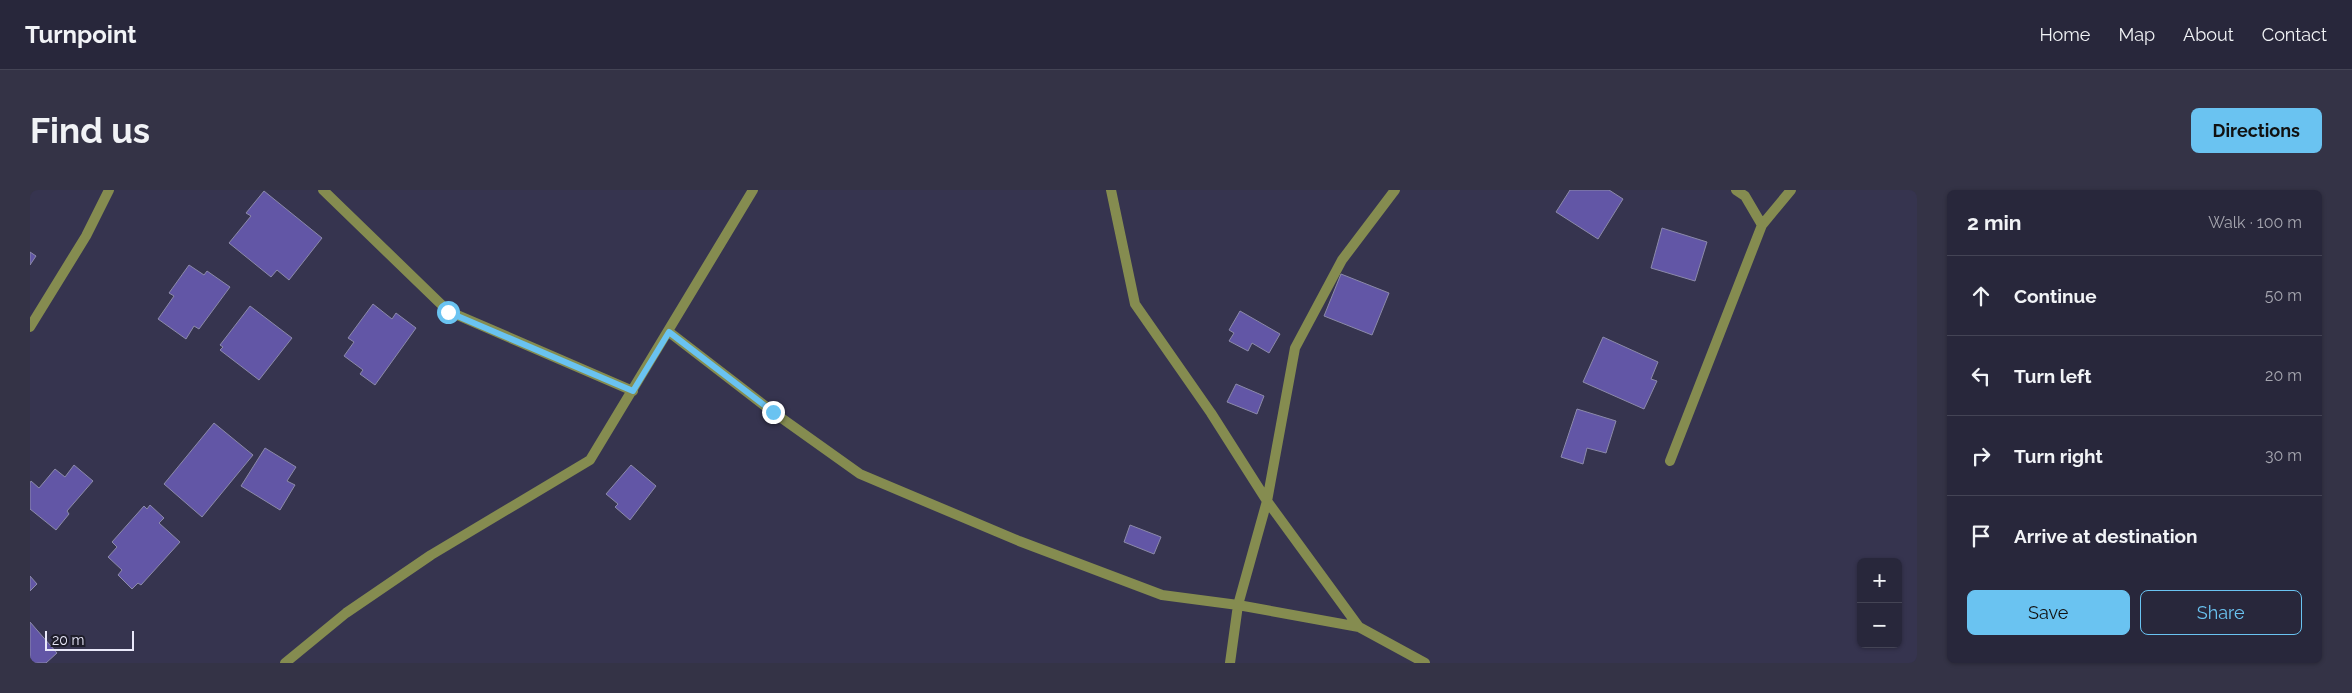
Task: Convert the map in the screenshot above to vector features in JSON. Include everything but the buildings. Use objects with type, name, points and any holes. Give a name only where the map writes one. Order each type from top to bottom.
[{"type":"street","points":[[30,327],[86,236],[109,190]]},
{"type":"street","points":[[323,190],[448,312],[633,391]]},
{"type":"street","points":[[285,663],[346,613],[432,555],[590,460],[753,190]]},
{"type":"street","points":[[1111,190],[1135,304],[1211,413],[1267,501],[1359,627]]},
{"type":"street","points":[[1230,663],[1238,605],[1267,501],[1295,348],[1342,260],[1394,190]]},
{"type":"street","points":[[1736,190],[1745,196],[1762,226]]},
{"type":"street","points":[[1670,460],[1762,226],[1791,190]]},
{"type":"street","points":[[669,332],[773,412],[860,474],[1019,541],[1162,596],[1238,605],[1359,627],[1425,663]]},
{"type":"route","points":[[448,312],[633,391],[669,332],[773,412]]}]
